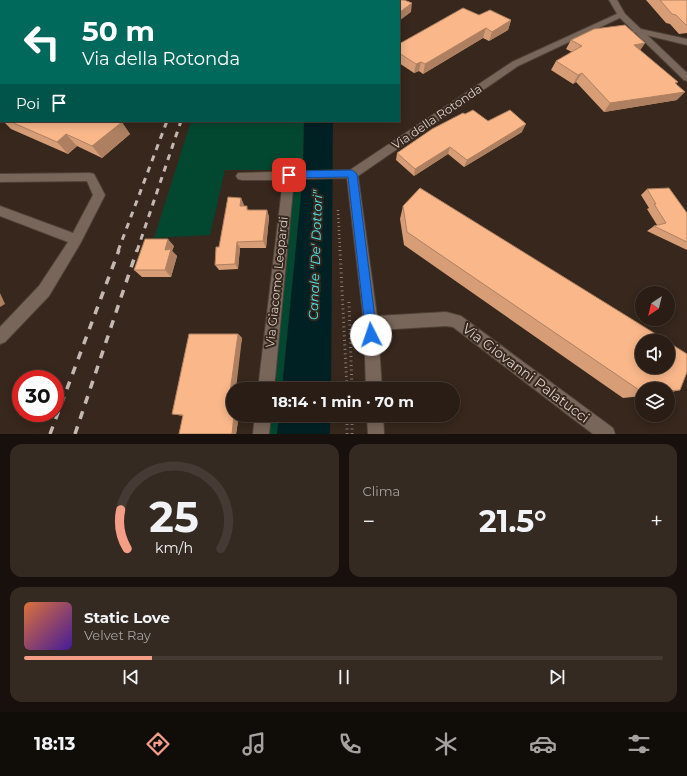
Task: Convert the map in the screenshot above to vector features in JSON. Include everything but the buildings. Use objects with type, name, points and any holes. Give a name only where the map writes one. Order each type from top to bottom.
[{"type":"street","points":[[613,0],[622,15],[636,30],[687,78]]},
{"type":"street","name":"Via della Rotonda","points":[[352,174],[515,64],[622,15]]},
{"type":"street","points":[[636,30],[687,42]]},
{"type":"street","points":[[242,176],[352,174],[371,323],[374,382]]},
{"type":"street","name":"Via Giacomo Leopardi","points":[[267,382],[296,175]]},
{"type":"street","points":[[0,178],[90,177],[99,195],[76,240],[44,292],[0,336]]},
{"type":"street","points":[[0,211],[76,240]]},
{"type":"street","name":"Via Giovanni Palatucci","points":[[371,323],[446,318],[456,321],[607,434]]},
{"type":"street","points":[[260,434],[262,422]]},
{"type":"street","points":[[375,422],[376,434]]},
{"type":"path","points":[[338,203],[347,382]]},
{"type":"path","points":[[347,422],[347,434]]},
{"type":"path","points":[[352,422],[352,434]]},
{"type":"green space","points":[[191,122],[304,122],[303,170],[225,170],[210,235],[154,238]]},
{"type":"green space","points":[[294,184],[302,184],[283,382],[271,382]]},
{"type":"green space","points":[[267,422],[278,422],[277,434],[265,434]]},
{"type":"water","name":"Canale \"De' Dottori\"","points":[[304,122],[333,122],[331,382],[283,382],[303,176]]},
{"type":"water","points":[[278,422],[330,422],[330,434],[277,434]]},
{"type":"railway","points":[[118,251],[167,122]]},
{"type":"railway","points":[[137,251],[181,122]]},
{"type":"railway","points":[[50,434],[119,250]]},
{"type":"railway","points":[[75,434],[137,250]]},
{"type":"route","points":[[289,175],[303,176],[352,174],[371,323],[371,335]]}]
